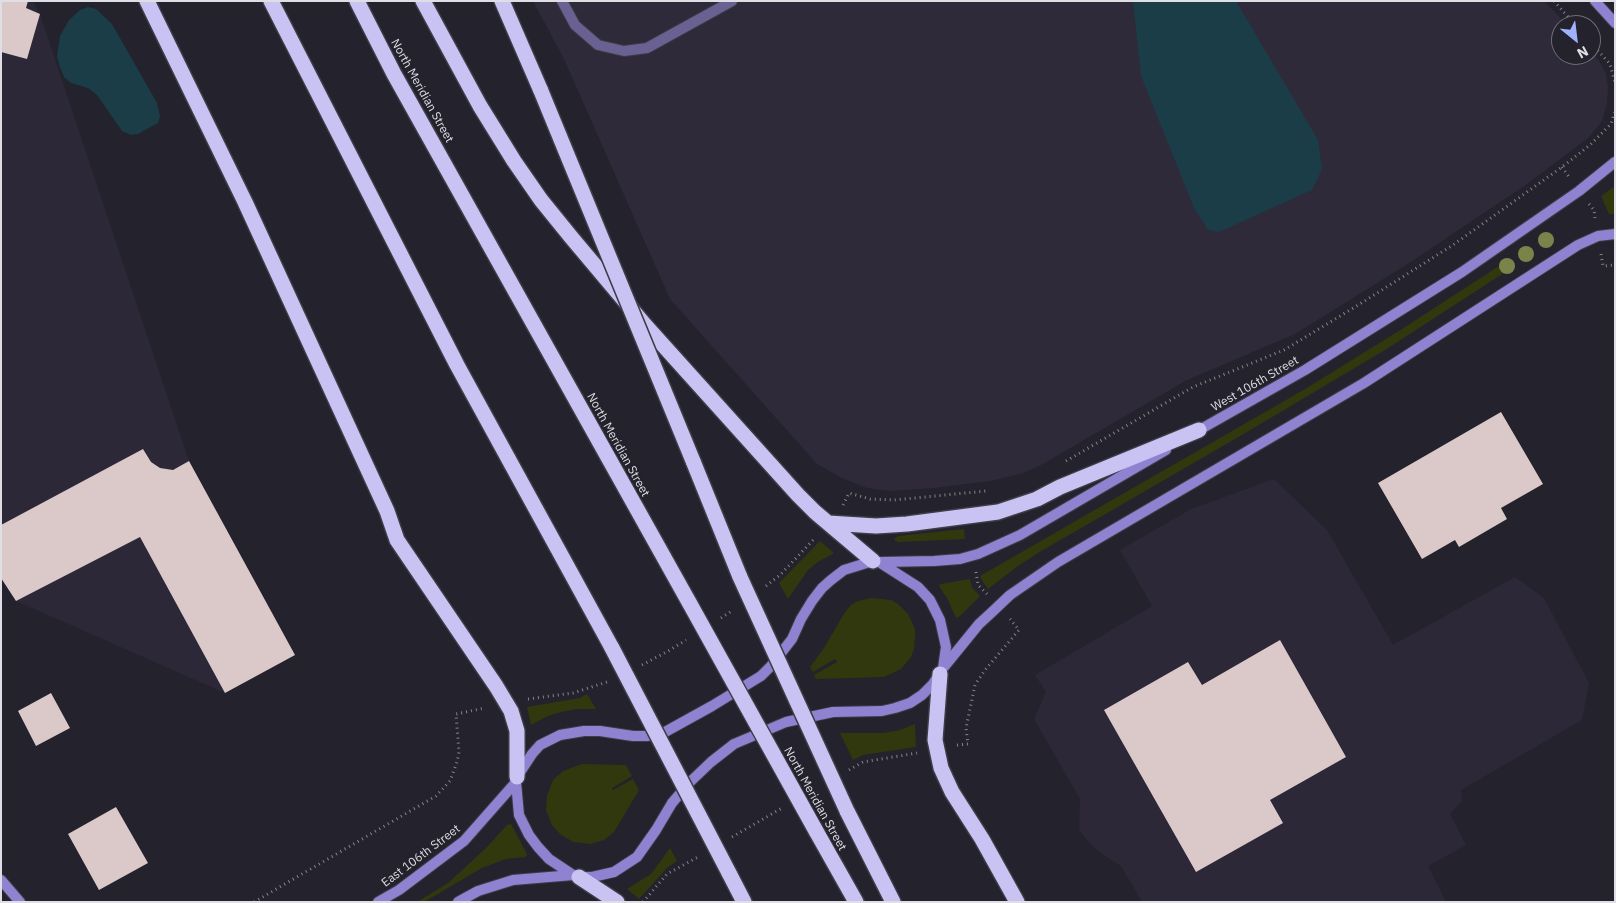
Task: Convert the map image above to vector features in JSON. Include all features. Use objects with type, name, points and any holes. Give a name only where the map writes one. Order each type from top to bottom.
[{"type":"highway","points":[[147,1],[245,202],[386,511],[397,540],[511,711],[517,731],[516,779]]},
{"type":"highway","points":[[271,1],[457,365],[612,648],[744,902]]},
{"type":"highway","name":"North Meridian Street","points":[[357,1],[409,100],[856,902]]},
{"type":"highway","points":[[423,1],[480,106],[541,200],[645,325],[785,481],[815,512],[876,561]]},
{"type":"highway","points":[[502,1],[740,577],[847,811],[893,902]]},
{"type":"highway","points":[[828,522],[876,526],[907,524],[998,512],[1037,499],[1060,487],[1200,430]]},
{"type":"highway","points":[[942,671],[935,740],[941,768],[952,792],[982,838],[1017,902]]},
{"type":"highway","points":[[576,876],[617,902]]},
{"type":"street","points":[[1595,1],[1615,23]]},
{"type":"street","name":"West 106th Street","points":[[876,561],[960,559],[994,548],[1028,531],[1305,370],[1462,272],[1579,191],[1615,162]]},
{"type":"street","points":[[458,902],[478,890],[513,880],[576,876],[592,877],[614,872],[637,857],[678,796],[712,762],[734,744],[786,722],[833,712],[882,711],[910,703],[922,695],[991,613],[1010,595],[1058,562],[1364,383],[1578,245],[1598,236],[1615,234]]},
{"type":"street","name":"East 106th Street","points":[[378,902],[400,890],[464,841],[516,779],[540,745],[560,735],[584,731],[600,730],[632,736],[648,736],[665,732],[761,676],[792,638],[801,618],[822,588],[844,570],[876,561]]},
{"type":"street","points":[[876,561],[918,587],[936,610],[944,632],[946,647],[942,671]]},
{"type":"street","points":[[516,779],[520,815],[529,835],[549,859],[576,876]]},
{"type":"street","points":[[1,880],[20,902]]},
{"type":"lane","points":[[562,1],[575,25],[598,45],[624,51],[647,48],[732,1]]},
{"type":"path","points":[[1554,1],[1566,15]]},
{"type":"path","points":[[1601,54],[1610,64],[1615,82]]},
{"type":"path","points":[[1610,64],[1615,62]]},
{"type":"path","points":[[1065,461],[1193,387],[1296,344],[1452,244],[1562,167],[1590,145],[1611,124],[1615,111]]},
{"type":"path","points":[[1562,167],[1568,176]]},
{"type":"path","points":[[1591,206],[1595,216]]},
{"type":"path","points":[[1601,257],[1604,266],[1615,265]]},
{"type":"path","points":[[844,504],[849,493],[870,499],[894,500],[992,490]]},
{"type":"path","points":[[977,579],[978,585],[984,592]]},
{"type":"path","points":[[957,746],[968,744],[966,728],[968,711],[976,684],[985,670],[1019,630],[1012,622]]},
{"type":"path","points":[[254,902],[436,796],[450,781],[457,762],[459,752],[456,714],[468,711]]},
{"type":"path","points":[[848,771],[863,762],[916,753]]},
{"type":"path","points":[[731,838],[789,804]]},
{"type":"path","points":[[643,902],[667,874],[706,852]]},
{"type":"shaded area","points":[[1,1],[33,1],[40,14],[189,461],[295,655],[225,693],[16,601],[1,578]]},
{"type":"shaded area","points":[[533,1],[1544,1],[1557,15],[1551,15],[1551,65],[1601,64],[1606,73],[1608,87],[1607,103],[1602,121],[1588,138],[1527,184],[1406,265],[1295,334],[1187,380],[1041,465],[1023,473],[991,481],[891,491],[867,488],[840,477],[817,464],[670,299],[564,59]]},
{"type":"shaded area","points":[[1274,479],[1327,530],[1393,645],[1515,577],[1544,598],[1589,683],[1582,720],[1461,790],[1462,801],[1450,814],[1466,845],[1428,866],[1446,902],[1142,902],[1121,866],[1096,850],[1079,830],[1080,799],[1034,719],[1046,692],[1035,675],[1152,606],[1120,550],[1191,509]]},
{"type":"green space","points":[[1615,186],[1615,214],[1609,214],[1601,196]]},
{"type":"green space","points":[[1502,264],[1507,271],[1385,350],[1038,553],[988,589],[983,582],[980,576],[1305,389]]},
{"type":"green space","points":[[964,529],[965,539],[899,542],[894,539],[898,536]]},
{"type":"green space","points":[[820,541],[834,553],[808,570],[788,599],[779,583]]},
{"type":"green space","points":[[970,579],[972,588],[980,596],[956,618],[939,586],[941,584]]},
{"type":"green space","points":[[872,598],[891,600],[908,614],[915,629],[914,649],[911,657],[901,669],[884,677],[816,679],[814,675],[837,662],[835,659],[813,672],[810,667],[824,648],[845,612],[858,601]]},
{"type":"green space","points":[[587,694],[596,709],[576,709],[561,712],[531,725],[527,707],[580,698]]},
{"type":"green space","points":[[915,724],[916,747],[863,755],[853,760],[840,733],[884,733],[900,730]]},
{"type":"green space","points":[[582,764],[626,765],[632,776],[612,788],[613,790],[633,779],[639,790],[614,832],[604,840],[591,844],[573,842],[560,834],[552,825],[546,810],[547,796],[553,780],[563,771]]},
{"type":"green space","points":[[511,824],[527,854],[526,857],[506,859],[482,868],[424,902],[417,902],[448,883],[486,848],[507,825]]},
{"type":"green space","points":[[670,848],[677,861],[668,867],[639,899],[627,889],[651,874]]},
{"type":"water","points":[[1133,1],[1236,1],[1318,140],[1322,169],[1312,190],[1219,232],[1208,230],[1194,208],[1141,76]]},
{"type":"water","points":[[88,7],[96,9],[112,24],[157,103],[160,116],[158,123],[138,134],[131,135],[122,131],[97,95],[88,88],[71,83],[64,77],[60,68],[57,56],[60,36],[69,20],[80,10]]},
{"type":"building","points":[[1,1],[28,1],[26,8],[40,14],[27,59],[1,52]]},
{"type":"building","points":[[1501,412],[1543,484],[1501,508],[1507,519],[1459,547],[1455,540],[1422,559],[1378,483]]},
{"type":"building","points":[[143,449],[151,462],[160,468],[173,470],[189,461],[295,655],[225,693],[140,537],[16,601],[1,578],[1,525]]},
{"type":"building","points":[[1280,640],[1346,757],[1270,800],[1283,823],[1196,872],[1104,710],[1188,662],[1202,685]]},
{"type":"building","points":[[51,693],[70,728],[36,746],[18,711]]},
{"type":"building","points":[[116,807],[148,863],[99,890],[68,834]]}]
